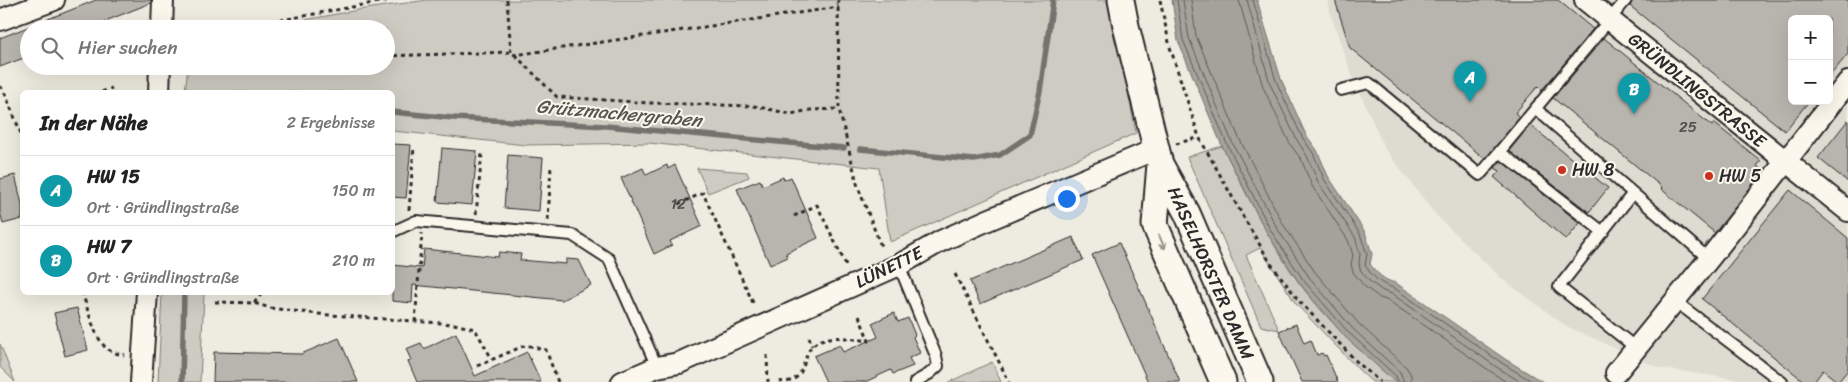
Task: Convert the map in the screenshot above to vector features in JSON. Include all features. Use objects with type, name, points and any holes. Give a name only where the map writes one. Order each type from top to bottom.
[{"type":"street","points":[[0,20],[54,0]]},
{"type":"street","points":[[163,20],[164,0]]},
{"type":"street","points":[[1122,0],[1126,26],[1158,157]]},
{"type":"street","name":"GRÜNDLINGSTRASSE","points":[[1585,0],[1848,211]]},
{"type":"street","points":[[159,90],[160,75]]},
{"type":"street","points":[[1616,373],[1709,259],[1848,82]]},
{"type":"street","name":"LÜNETTE","points":[[622,382],[657,367],[680,363],[899,265],[941,241],[1158,157]]},
{"type":"street","name":"HASELHORSTER DAMM","points":[[1158,157],[1155,225],[1223,382]]},
{"type":"street","name":"HASELHORSTER DAMM","points":[[1158,157],[1187,213],[1260,382]]},
{"type":"street","points":[[141,382],[147,295]]},
{"type":"lane","points":[[1341,90],[1369,83],[1480,175],[1626,0]]},
{"type":"lane","points":[[1536,109],[1709,259]]},
{"type":"lane","points":[[1500,152],[1603,232]]},
{"type":"lane","points":[[1633,193],[1559,287],[1636,348]]},
{"type":"lane","points":[[395,231],[416,221],[572,235],[609,259],[657,367]]},
{"type":"lane","points":[[899,265],[936,356],[938,366],[915,382]]},
{"type":"lane","points":[[1675,301],[1782,382]]},
{"type":"path","points":[[282,20],[390,0]]},
{"type":"path","points":[[507,0],[513,54],[557,97],[651,103],[754,106],[790,114],[810,110],[839,109]]},
{"type":"path","points":[[838,0],[839,109],[858,187],[882,249]]},
{"type":"path","points":[[1160,0],[1170,47],[1199,137],[1267,257],[1300,302],[1358,363],[1380,382]]},
{"type":"path","points":[[395,56],[513,54],[839,7]]},
{"type":"path","points":[[0,86],[20,124]]},
{"type":"path","points":[[107,90],[112,88]]},
{"type":"path","points":[[407,225],[414,147]]},
{"type":"path","points":[[475,227],[482,153]]},
{"type":"path","points":[[547,233],[551,166]]},
{"type":"path","points":[[678,204],[703,193],[754,305]]},
{"type":"path","points":[[794,216],[817,205],[846,265]]},
{"type":"path","points":[[414,322],[422,222]]},
{"type":"path","points":[[956,274],[1009,382]]},
{"type":"path","points":[[83,295],[100,340],[107,349],[117,354],[134,355]]},
{"type":"path","points":[[254,303],[261,295]]},
{"type":"path","points":[[215,302],[254,303],[270,308],[318,314],[454,324],[475,329],[492,359]]},
{"type":"path","points":[[812,346],[824,340],[840,337],[869,341],[858,316]]},
{"type":"path","points":[[779,382],[790,381],[802,371],[812,346],[809,337]]},
{"type":"path","points":[[476,366],[526,345],[546,350],[558,382]]},
{"type":"path","points":[[767,355],[768,382]]},
{"type":"shaded area","points":[[427,0],[1110,0],[1136,133],[890,242],[879,168],[649,143],[526,145],[395,131],[395,90],[185,90],[187,75],[395,75],[395,20],[305,20]]},
{"type":"shaded area","points":[[1328,0],[1848,0],[1848,380],[1830,382],[1755,382],[1659,368],[1566,326],[1500,277],[1436,215],[1385,149],[1351,73],[1331,16]]},
{"type":"shaded area","points":[[1222,146],[1267,233],[1309,297],[1357,347],[1395,382],[1372,382],[1359,370],[1296,304],[1260,248],[1246,255],[1279,330],[1261,326],[1187,157]]},
{"type":"shaded area","points":[[697,168],[747,172],[749,177],[708,193]]},
{"type":"shaded area","points":[[162,295],[204,295],[200,382],[158,382]]},
{"type":"shaded area","points":[[0,344],[15,382],[0,367]]},
{"type":"shaded area","points":[[992,362],[1001,382],[949,382]]},
{"type":"water","points":[[1172,0],[1257,0],[1281,79],[1306,135],[1317,150],[1328,176],[1365,232],[1372,254],[1370,264],[1372,267],[1385,278],[1396,283],[1505,359],[1543,382],[1395,382],[1345,337],[1300,284],[1267,233],[1222,146],[1178,41]]},
{"type":"building","points":[[96,0],[151,0],[151,3],[108,20],[45,20]]},
{"type":"building","points":[[1335,0],[1558,0],[1593,29],[1542,90],[1538,86],[1515,113],[1520,117],[1485,159],[1350,48]]},
{"type":"building","points":[[1633,0],[1848,0],[1848,54],[1833,72],[1833,15],[1788,15],[1788,105],[1806,105],[1785,131],[1630,6]]},
{"type":"building","points":[[20,30],[20,59],[0,67],[0,38]]},
{"type":"building","points":[[1604,38],[1712,126],[1714,123],[1761,161],[1757,166],[1763,171],[1715,233],[1553,98]]},
{"type":"building","points":[[1848,120],[1848,182],[1818,158]]},
{"type":"building","name":"HW 8","points":[[1530,125],[1608,188],[1589,212],[1509,151]]},
{"type":"building","points":[[395,144],[411,145],[406,198],[395,197]]},
{"type":"building","points":[[442,148],[477,151],[472,205],[437,202]]},
{"type":"building","points":[[508,155],[543,158],[539,211],[504,208]]},
{"type":"building","points":[[1501,161],[1580,223],[1566,240],[1494,177],[1500,171],[1495,168]]},
{"type":"building","points":[[667,165],[668,169],[675,165],[702,226],[670,241],[672,245],[654,254],[621,178],[643,168],[646,175]]},
{"type":"building","points":[[15,175],[20,196],[20,220],[3,224],[0,211],[0,179]]},
{"type":"building","points":[[783,177],[784,180],[791,177],[818,238],[786,253],[788,257],[770,265],[737,189],[760,180],[763,186]]},
{"type":"building","points":[[1790,190],[1848,238],[1848,370],[1838,382],[1823,370],[1814,382],[1805,382],[1702,299]]},
{"type":"building","points":[[1073,237],[1083,260],[980,304],[970,281]]},
{"type":"building","points":[[1119,243],[1180,382],[1148,382],[1092,255]]},
{"type":"building","points":[[424,249],[498,257],[499,252],[521,254],[520,260],[566,264],[566,259],[579,260],[591,285],[562,300],[413,285],[412,303],[392,301],[392,295],[395,295],[395,265],[422,268]]},
{"type":"building","points":[[77,308],[88,350],[65,356],[54,313]]},
{"type":"building","points":[[894,313],[898,322],[908,318],[915,335],[913,337],[920,353],[909,358],[913,366],[893,374],[891,370],[865,382],[826,382],[814,356],[840,345],[843,352],[878,337],[872,323]]},
{"type":"building","points":[[1296,324],[1304,343],[1311,340],[1317,355],[1322,353],[1324,356],[1326,355],[1338,382],[1302,382],[1279,331]]},
{"type":"building","points":[[456,333],[475,376],[527,352],[541,382],[417,382],[408,361],[411,360],[406,349],[421,343],[424,349]]},
{"type":"building","points":[[339,338],[358,382],[213,382],[214,352],[301,354]]},
{"type":"waterway","points":[[860,149],[974,160],[1000,155],[1030,135],[1040,91],[1053,0]]},
{"type":"waterway","name":"Grützmachergraben","points":[[395,112],[453,118],[606,126],[844,148]]},
{"type":"waterway","name":"Grützmachergraben","points":[[182,382],[184,295]]},
{"type":"place","name":"HW 15","points":[[1470,102]]},
{"type":"place","name":"HW 7","points":[[1634,114]]},
{"type":"place","name":"HW 8","points":[[1562,170]]},
{"type":"place","name":"HW 5","points":[[1709,176]]}]
